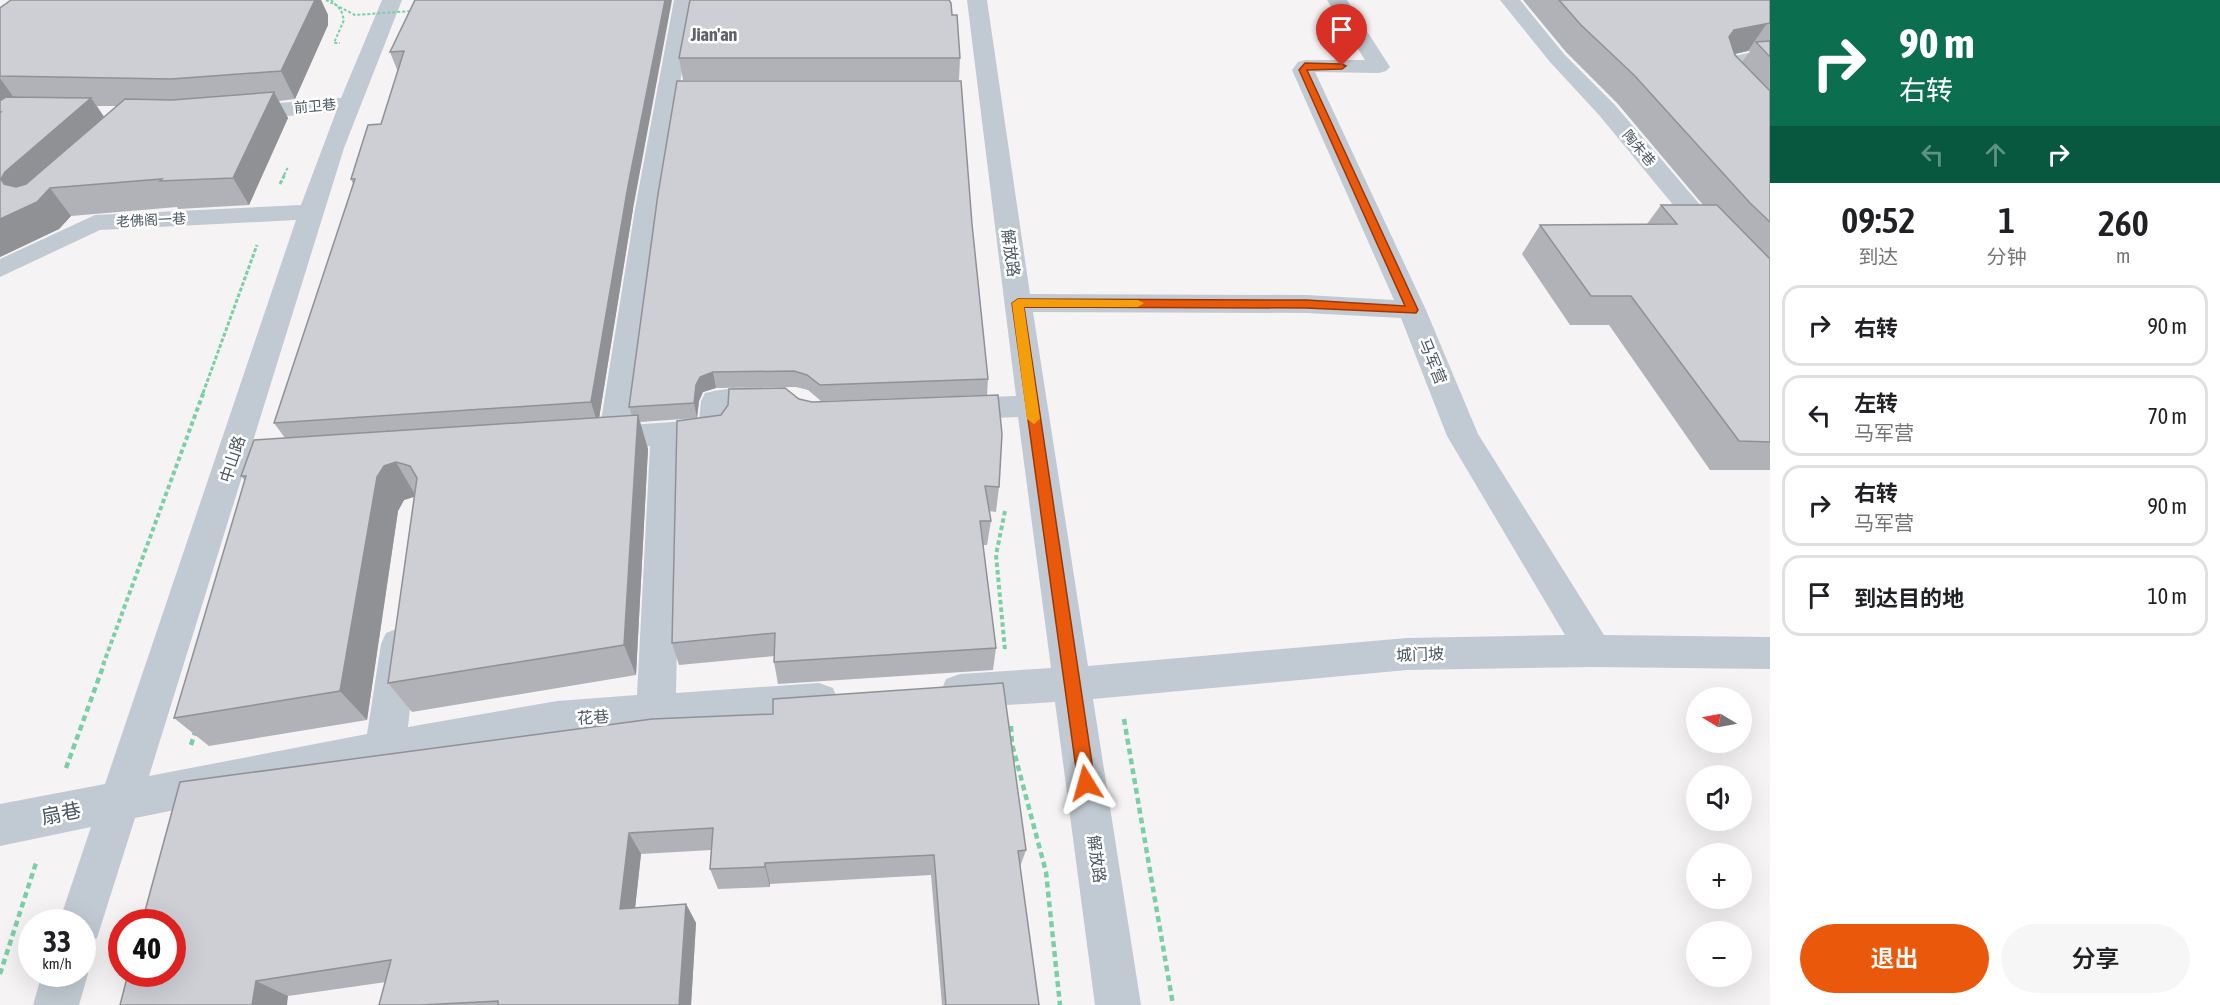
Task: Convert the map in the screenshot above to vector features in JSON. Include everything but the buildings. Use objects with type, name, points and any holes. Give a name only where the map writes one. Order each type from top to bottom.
[{"type":"street","points":[[614,438],[680,88],[684,0]]},
{"type":"street","name":"解放路","points":[[977,0],[976,88],[1018,303],[1118,1005]]},
{"type":"street","name":"马军营","points":[[1337,0],[1378,67],[1305,66],[1303,70],[1412,310],[1463,436],[1594,651]]},
{"type":"street","name":"陶朱巷","points":[[1510,0],[1557,58],[1607,110],[1716,240],[1770,295]]},
{"type":"street","name":"中山路","points":[[85,909],[349,104],[406,4]]},
{"type":"street","points":[[1770,59],[1724,64],[1726,77],[1770,124]]},
{"type":"street","name":"前卫巷","points":[[222,114],[349,104]]},
{"type":"street","name":"老佛阁一巷","points":[[0,269],[95,223],[312,212]]},
{"type":"street","points":[[1018,303],[1306,304],[1412,310]]},
{"type":"street","points":[[567,441],[714,430],[716,401],[796,400],[805,407]]},
{"type":"street","points":[[930,410],[1032,406]]},
{"type":"street","points":[[656,712],[666,433]]},
{"type":"street","points":[[231,463],[263,460]]},
{"type":"street","points":[[386,750],[404,613]]},
{"type":"street","name":"城门坡","points":[[1072,684],[1407,654],[1594,651],[1770,653]]},
{"type":"street","points":[[926,693],[1072,684]]},
{"type":"street","name":"花巷","points":[[121,802],[557,719],[856,698]]},
{"type":"street","name":"扇巷","points":[[0,825],[121,802]]},
{"type":"street","points":[[56,1005],[61,987]]},
{"type":"path","points":[[326,0],[355,15],[411,11],[406,4]]},
{"type":"path","points":[[0,974],[68,763],[268,214],[342,43],[334,43],[344,20],[341,10],[331,0]]},
{"type":"path","points":[[1006,505],[996,555],[1012,744],[1046,872],[1059,1005]]},
{"type":"path","points":[[179,790],[196,727]]},
{"type":"slow traffic","points":[[1034,419],[1018,303],[1138,303]]},
{"type":"district","name":"Jian'an","points":[[714,34]]},
{"type":"route","points":[[1086,783],[1018,303],[1306,304],[1412,310],[1303,70],[1305,66],[1342,66]]}]
